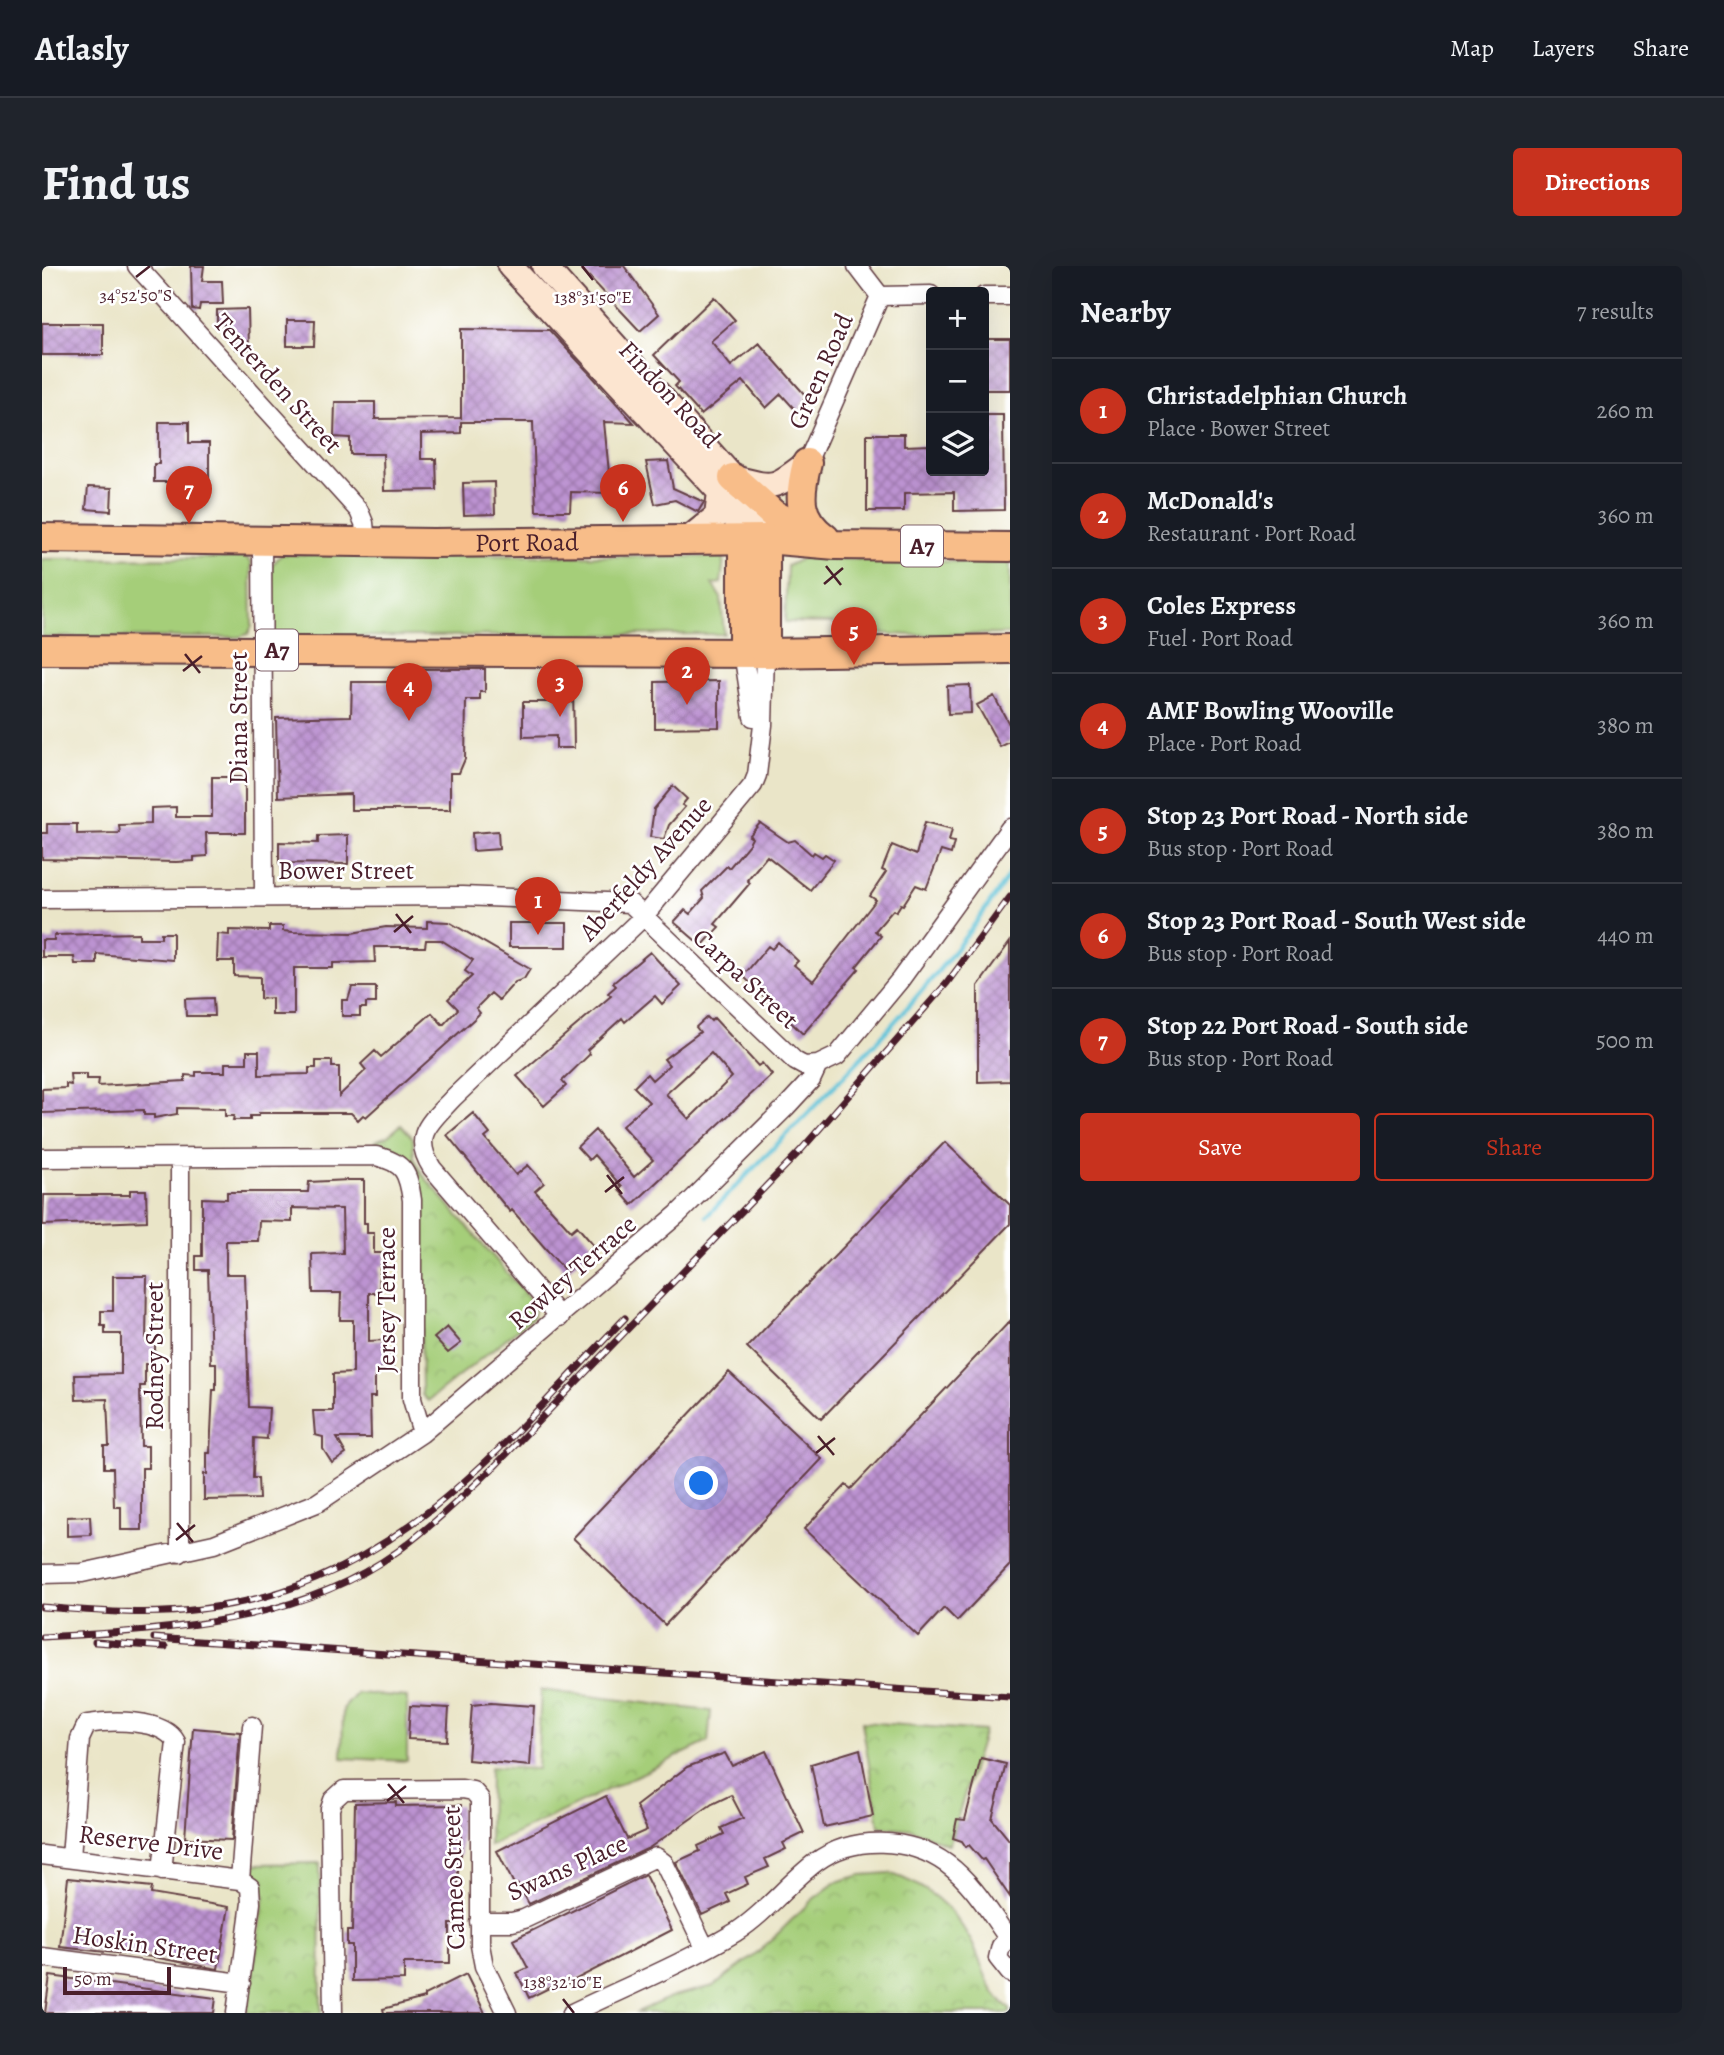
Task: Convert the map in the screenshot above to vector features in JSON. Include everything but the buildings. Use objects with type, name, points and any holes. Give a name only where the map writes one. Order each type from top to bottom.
[{"type":"highway","points":[[807,463],[799,494],[805,516],[818,533],[836,545]]},
{"type":"highway","points":[[726,485],[781,519],[836,545]]},
{"type":"highway","name":"Port Road","points":[[42,538],[366,542],[754,539],[836,545],[1009,546]]},
{"type":"highway","points":[[754,539],[754,653]]},
{"type":"highway","name":"A7","points":[[42,650],[754,653],[1010,649]]},
{"type":"main road","name":"Findon Road","points":[[510,266],[758,518],[754,539]]},
{"type":"main road","name":"Findon Road","points":[[544,266],[726,485]]},
{"type":"main road","points":[[686,541],[717,516],[726,485],[780,485],[807,463]]},
{"type":"street","name":"Tenterden Street","points":[[138,266],[359,512],[364,523],[366,542]]},
{"type":"street","name":"Green Road","points":[[807,463],[880,296],[857,266]]},
{"type":"street","points":[[880,296],[926,295]]},
{"type":"street","points":[[989,296],[1010,296]]},
{"type":"street","name":"Diana Street","points":[[262,541],[265,650],[262,664],[264,896]]},
{"type":"street","name":"Aberfeldy Avenue","points":[[560,1317],[432,1168],[424,1155],[422,1138],[428,1124],[453,1098],[643,917],[753,785],[757,775],[760,736],[754,653]]},
{"type":"street","name":"Rowley Terrace","points":[[42,1574],[82,1573],[214,1544],[317,1503],[422,1433],[678,1214],[786,1107],[811,1080],[818,1065],[837,1056],[900,980],[1010,828]]},
{"type":"street","name":"Bower Street","points":[[42,899],[463,895],[609,900],[630,903],[643,917]]},
{"type":"street","name":"Carpa Street","points":[[643,917],[795,1061],[804,1066],[818,1065]]},
{"type":"street","name":"Jersey Terrace","points":[[180,1159],[376,1156],[393,1160],[402,1168],[409,1178],[412,1200],[412,1399],[422,1433]]},
{"type":"street","points":[[42,1158],[180,1159]]},
{"type":"street","name":"Rodney Street","points":[[180,1159],[180,1553]]},
{"type":"street","points":[[71,1858],[80,1740],[86,1724],[101,1722],[161,1727],[171,1733],[176,1742],[162,1871]]},
{"type":"street","points":[[240,1880],[252,1726]]},
{"type":"street","name":"Cameo Street","points":[[333,2013],[330,1808],[344,1790],[456,1789],[475,1793],[481,1805],[480,1922],[484,1966],[507,2013]]},
{"type":"street","points":[[572,2013],[737,1931],[820,1859],[841,1849],[865,1843],[913,1848],[948,1865],[976,1895],[1009,1938],[1001,1946],[999,1958],[1010,1973]]},
{"type":"street","name":"Reserve Drive","points":[[42,1855],[240,1880],[250,1887],[251,1903],[236,2013]]},
{"type":"street","name":"Swans Place","points":[[480,1922],[512,1922],[524,1919],[656,1857],[664,1863],[705,1948]]},
{"type":"street","name":"Hoskin Street","points":[[42,1957],[241,1983]]},
{"type":"green space","points":[[243,554],[251,563],[252,626],[248,634],[239,637],[42,637],[42,559],[231,558]]},
{"type":"green space","points":[[282,554],[724,557],[721,583],[712,584],[721,598],[724,634],[278,637],[271,630],[271,566]]},
{"type":"green space","points":[[803,558],[1010,563],[1010,634],[910,635],[875,633],[830,623],[785,622],[787,566]]},
{"type":"green space","points":[[401,1125],[413,1138],[414,1157],[422,1174],[534,1304],[533,1317],[428,1401],[422,1395],[419,1185],[408,1165],[379,1147],[375,1141],[388,1136]]},
{"type":"green space","points":[[541,1690],[711,1711],[708,1742],[489,1846],[490,1767],[537,1769]]},
{"type":"green space","points":[[357,1693],[407,1697],[407,1761],[342,1758],[343,1709]]},
{"type":"green space","points":[[862,1722],[984,1731],[949,1845],[911,1829],[879,1826]]},
{"type":"green space","points":[[320,1863],[321,2013],[247,2013],[265,1895],[256,1882],[254,1864]]},
{"type":"green space","points":[[889,1873],[926,1890],[955,1916],[970,1939],[995,1995],[1010,2008],[1010,2013],[635,2013],[673,1996],[714,1986],[759,1952],[812,1900],[836,1882],[861,1875]]},
{"type":"waterway","points":[[707,1216],[906,1009],[943,966],[1010,873]]},
{"type":"railway","points":[[42,1637],[181,1626],[272,1609],[316,1595],[358,1576],[398,1551],[447,1511],[494,1467],[801,1150],[947,983],[1010,897]]},
{"type":"railway","points":[[42,1607],[142,1612],[201,1609],[269,1595],[331,1572],[387,1541],[438,1504],[533,1415],[625,1318]]},
{"type":"railway","points":[[154,1638],[1010,1697]]},
{"type":"railway","points":[[95,1642],[165,1647]]},
{"type":"place","name":"Stop 23 Port Road - South West side","points":[[623,522]]},
{"type":"place","name":"Stop 22 Port Road - South side","points":[[189,524]]},
{"type":"place","name":"Stop 23 Port Road - North side","points":[[854,665]]},
{"type":"place","name":"McDonald's","points":[[687,705]]},
{"type":"place","name":"Coles Express","points":[[560,717]]},
{"type":"place","name":"AMF Bowling Wooville","points":[[409,721]]},
{"type":"place","name":"Christadelphian Church","points":[[538,935]]}]
